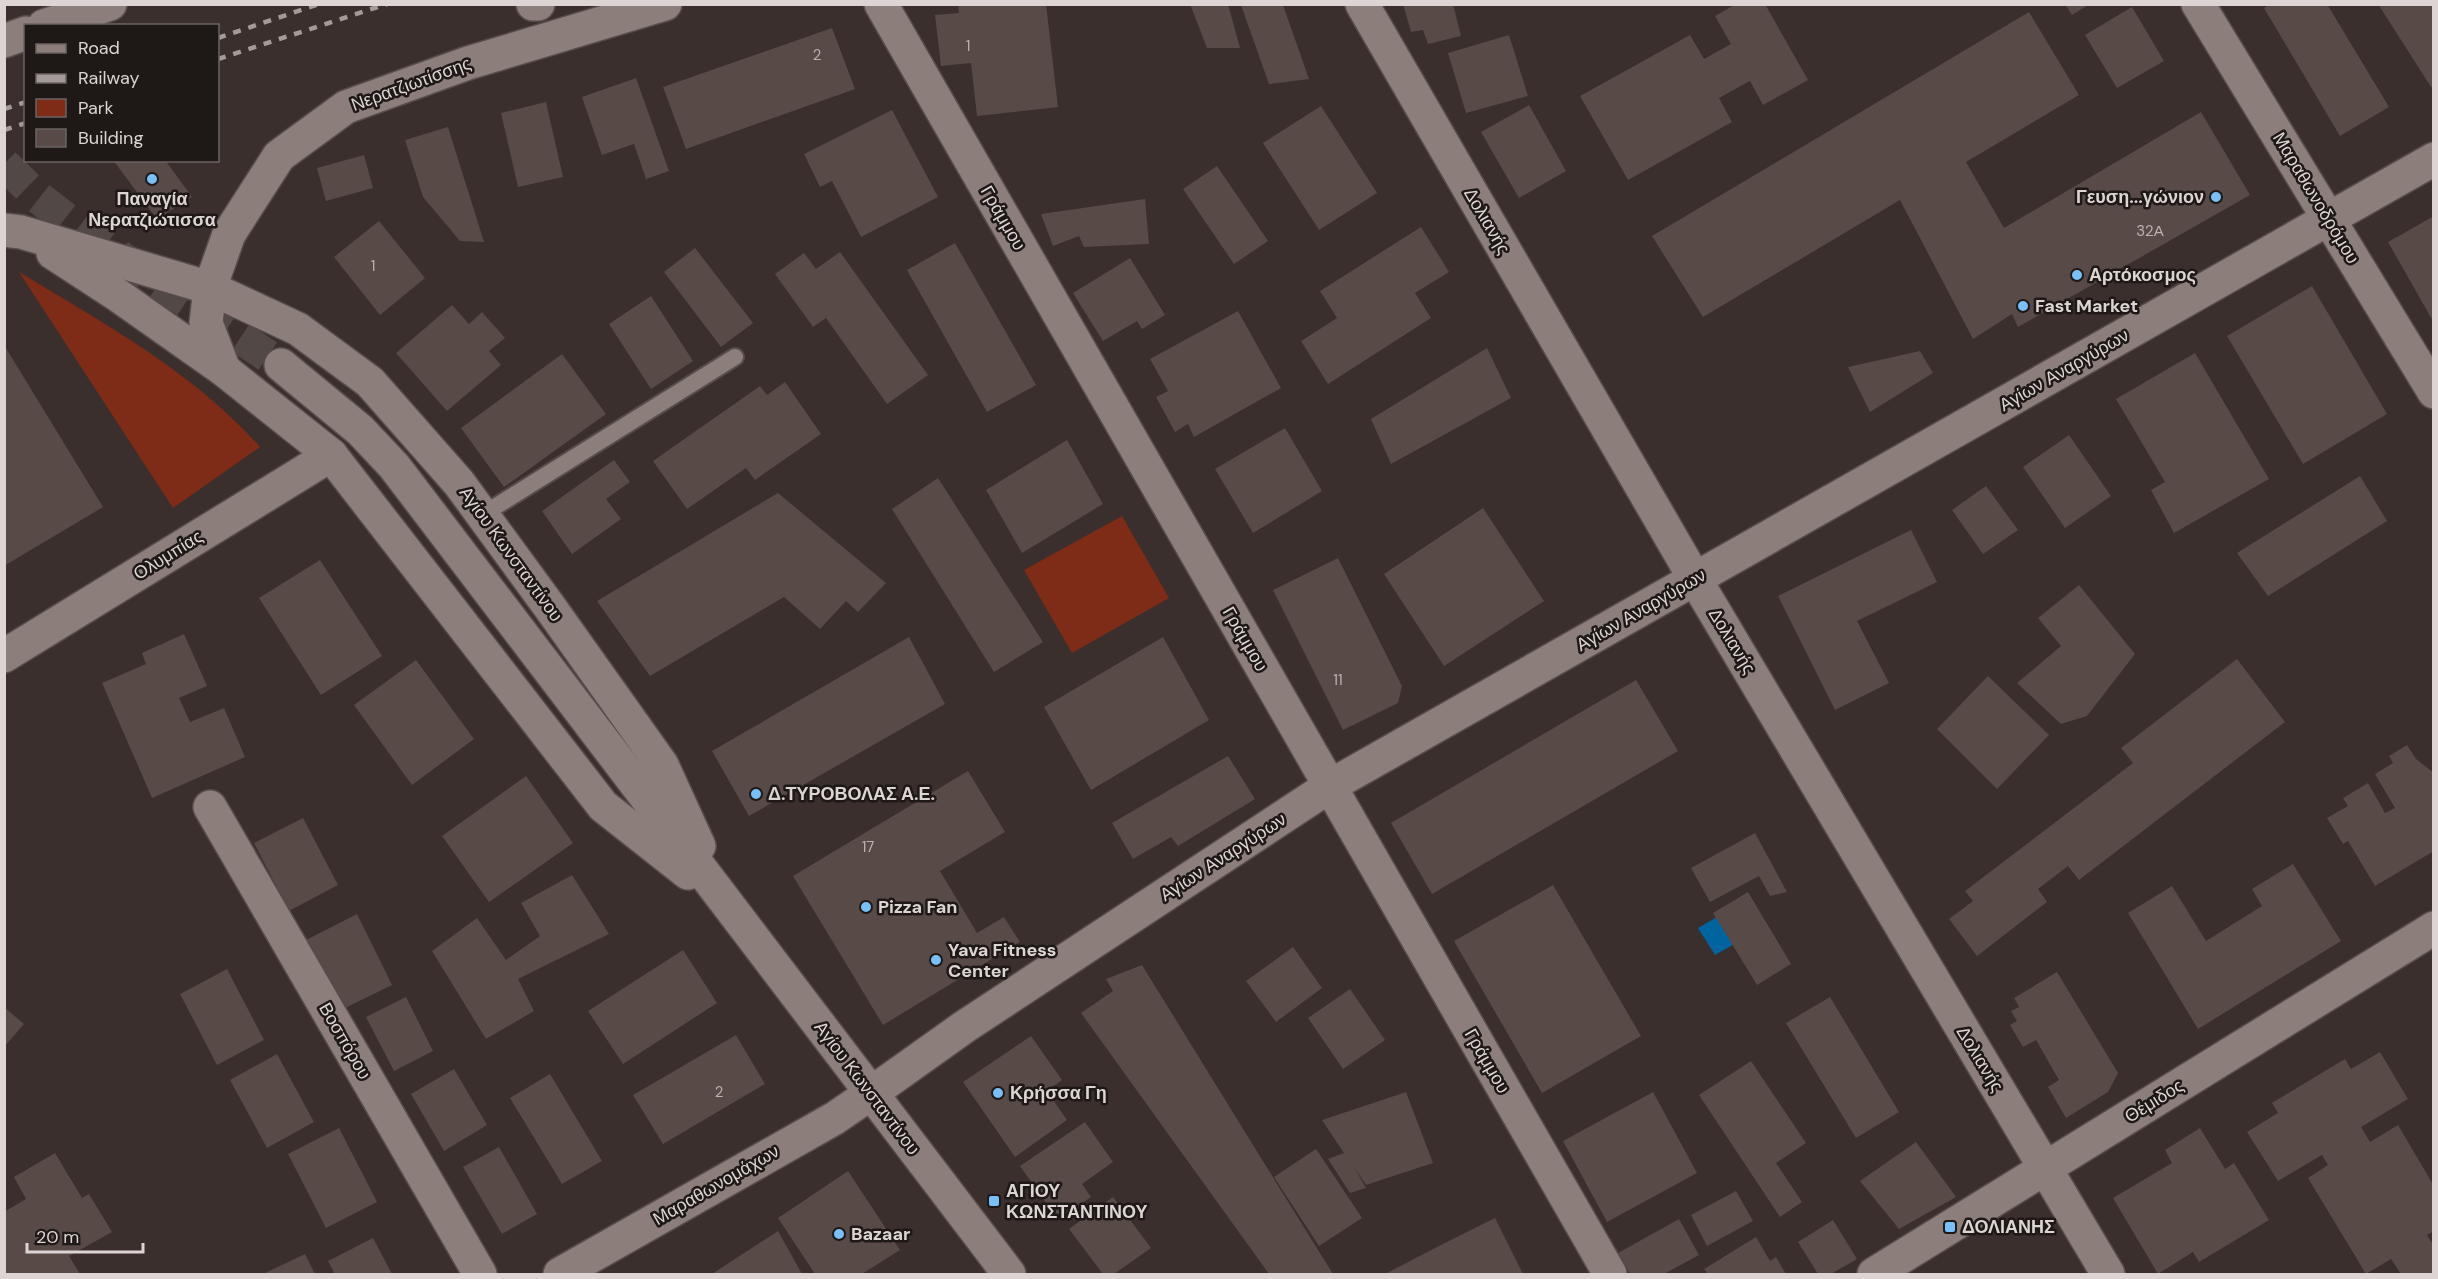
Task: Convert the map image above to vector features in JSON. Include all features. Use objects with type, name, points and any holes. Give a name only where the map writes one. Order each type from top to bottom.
[{"type":"street","points":[[38,22],[110,4]]},
{"type":"street","points":[[533,4],[538,4]]},
{"type":"street","name":"Νερατζιωτίσσης","points":[[224,370],[206,323],[210,288],[229,234],[279,156],[346,107],[468,63],[665,4]]},
{"type":"street","name":"Γράμμου","points":[[881,4],[1610,1275]]},
{"type":"street","name":"Δολιανής","points":[[1362,4],[1695,579],[2108,1275]]},
{"type":"street","name":"Μαραθωνοδρόμου","points":[[2198,4],[2433,392]]},
{"type":"street","points":[[4,41],[24,30]]},
{"type":"street","name":"Αγίων Αναργύρων","points":[[870,1094],[964,1027],[1330,786],[2433,159]]},
{"type":"street","points":[[13,231],[210,288]]},
{"type":"street","points":[[13,231],[119,296],[224,370],[331,455]]},
{"type":"street","name":"Αγίου Κωνσταντίνου","points":[[210,288],[298,329],[370,382],[459,483],[662,765],[725,902]]},
{"type":"street","name":"Αγίου Κωνσταντίνου","points":[[281,365],[360,430],[394,466],[1009,1275]]},
{"type":"street","name":"Αγίου Κωνσταντίνου","points":[[331,455],[603,806],[725,902]]},
{"type":"street","name":"Ολυμπίας","points":[[4,656],[331,455]]},
{"type":"street","name":"Βοσπόρου","points":[[210,807],[480,1275]]},
{"type":"street","name":"Θέμιδος","points":[[1874,1275],[2433,927]]},
{"type":"street","name":"Μαραθωνομάχων","points":[[560,1275],[835,1118],[870,1094]]},
{"type":"lane","points":[[482,515],[735,357]]},
{"type":"green space","points":[[19,272],[115,330],[177,372],[234,420],[260,447],[173,508]]},
{"type":"green space","points":[[1122,516],[1169,598],[1072,653],[1024,570]]},
{"type":"water","points":[[1736,906],[1752,934],[1715,955],[1698,928]]},
{"type":"building","points":[[958,4],[1046,4],[1058,107],[977,116],[971,63],[941,66],[935,15],[959,13]]},
{"type":"building","points":[[1190,4],[1228,4],[1240,48],[1207,48]]},
{"type":"building","points":[[1403,4],[1453,4],[1461,36],[1428,44],[1423,30],[1411,32]]},
{"type":"building","points":[[1736,4],[1765,4],[1808,80],[1763,105],[1750,81],[1719,98],[1732,122],[1628,180],[1580,96],[1690,35],[1704,59],[1731,44],[1715,16]]},
{"type":"building","points":[[2065,4],[2090,4],[2072,15]]},
{"type":"building","points":[[2270,4],[2327,4],[2389,107],[2340,136],[2264,8]]},
{"type":"building","points":[[2378,4],[2434,4],[2434,86],[2431,87]]},
{"type":"building","points":[[1241,5],[1283,5],[1309,79],[1269,84]]},
{"type":"building","points":[[2132,7],[2164,61],[2117,88],[2085,35]]},
{"type":"building","points":[[2029,12],[2079,95],[1966,162],[2004,228],[2201,112],[2250,195],[2018,327],[2012,314],[1973,339],[1900,200],[1703,317],[1652,236]]},
{"type":"building","points":[[832,28],[855,89],[686,149],[663,87]]},
{"type":"building","points":[[1509,35],[1528,96],[1466,113],[1448,53]]},
{"type":"building","points":[[636,78],[669,171],[646,179],[634,144],[602,155],[582,97]]},
{"type":"building","points":[[546,102],[563,177],[518,187],[501,113]]},
{"type":"building","points":[[1529,105],[1566,171],[1519,198],[1481,132]]},
{"type":"building","points":[[1321,106],[1377,193],[1319,230],[1263,143]]},
{"type":"building","points":[[892,110],[938,197],[861,237],[832,181],[820,187],[804,154]]},
{"type":"building","points":[[448,127],[484,242],[460,241],[423,197],[405,140]]},
{"type":"building","points":[[364,155],[373,188],[326,201],[317,168]]},
{"type":"building","name":"Παναγία Νερατζιώτισσα","points":[[114,162],[166,162],[192,197],[157,219]]},
{"type":"building","points":[[1217,166],[1268,241],[1234,264],[1183,189]]},
{"type":"building","points":[[1145,199],[1149,244],[1084,247],[1079,236],[1053,246],[1041,214]]},
{"type":"building","points":[[2434,216],[2434,323],[2388,242]]},
{"type":"building","points":[[379,221],[425,278],[380,315],[334,257]]},
{"type":"building","points":[[1421,227],[1449,272],[1415,293],[1431,318],[1328,384],[1301,341],[1337,318],[1320,291]]},
{"type":"building","points":[[955,243],[1036,385],[987,412],[907,270]]},
{"type":"building","points":[[695,248],[753,323],[721,347],[664,272]]},
{"type":"building","points":[[840,252],[928,375],[887,404],[826,318],[813,327],[775,274],[804,253],[816,269]]},
{"type":"building","points":[[1130,258],[1165,315],[1142,329],[1137,321],[1103,341],[1073,293]]},
{"type":"building","points":[[2312,286],[2387,414],[2303,464],[2227,336]]},
{"type":"building","points":[[651,296],[693,361],[651,389],[609,324]]},
{"type":"building","points":[[452,305],[469,324],[482,312],[505,338],[489,351],[501,365],[447,411],[396,353]]},
{"type":"building","points":[[1238,311],[1281,388],[1194,437],[1188,424],[1175,432],[1156,397],[1168,391],[1150,359]]},
{"type":"building","points":[[4,345],[103,507],[4,566]]},
{"type":"building","points":[[1487,348],[1511,398],[1391,464],[1371,419]]},
{"type":"building","points":[[1920,351],[1933,373],[1870,412],[1848,367]]},
{"type":"building","points":[[2195,353],[2269,479],[2174,533],[2151,490],[2165,482],[2116,399]]},
{"type":"building","points":[[562,354],[606,414],[504,487],[461,428]]},
{"type":"building","points":[[785,382],[821,434],[755,480],[746,468],[687,509],[653,461],[760,386],[767,395]]},
{"type":"building","points":[[1285,428],[1322,491],[1253,533],[1215,469]]},
{"type":"building","points":[[2069,435],[2111,496],[2065,528],[2023,467]]},
{"type":"building","points":[[1067,440],[1103,504],[1022,553],[986,490]]},
{"type":"building","points":[[614,460],[630,482],[606,499],[621,519],[572,554],[542,511]]},
{"type":"building","points":[[2360,476],[2387,521],[2268,596],[2237,553]]},
{"type":"building","points":[[938,478],[1043,642],[994,672],[892,509]]},
{"type":"building","points":[[1986,486],[2018,530],[1983,554],[1952,510]]},
{"type":"building","points":[[778,493],[886,583],[858,612],[846,601],[820,629],[784,597],[650,676],[597,601]]},
{"type":"building","points":[[1483,508],[1544,601],[1444,666],[1384,574]]},
{"type":"building","points":[[1911,530],[1937,582],[1857,621],[1889,683],[1835,710],[1778,596]]},
{"type":"building","points":[[1338,558],[1402,686],[1398,703],[1343,730],[1273,590]]},
{"type":"building","points":[[320,560],[382,656],[321,695],[259,598]]},
{"type":"building","points":[[2079,585],[2135,654],[2087,716],[2061,724],[2017,683],[2061,646],[2038,618]]},
{"type":"building","points":[[184,634],[207,686],[179,698],[190,722],[224,708],[245,757],[152,798],[102,683],[146,664],[142,653]]},
{"type":"building","points":[[909,637],[945,704],[749,816],[712,751]]},
{"type":"building","points":[[1163,637],[1209,720],[1091,790],[1044,707]]},
{"type":"building","points":[[2237,659],[2285,722],[2079,880],[2068,866],[2038,889],[2047,902],[1977,956],[1949,919],[1973,901],[1965,891],[2133,763],[2121,748]]},
{"type":"building","points":[[416,660],[474,739],[412,785],[354,705]]},
{"type":"building","points":[[1988,676],[2049,735],[1997,789],[1937,729]]},
{"type":"building","points":[[1636,680],[1678,751],[1432,894],[1391,823]]},
{"type":"building","points":[[2407,745],[2416,759],[2434,773],[2434,851],[2375,886],[2348,841],[2343,844],[2327,818],[2348,806],[2343,798],[2368,783],[2385,813],[2395,808],[2375,774],[2393,763],[2389,756]]},
{"type":"building","points":[[1228,756],[1255,799],[1178,846],[1171,837],[1133,859],[1112,823]]},
{"type":"building","points":[[968,771],[1005,832],[940,871],[977,933],[1004,917],[1020,942],[883,1025],[793,876]]},
{"type":"building","points":[[526,776],[573,843],[489,902],[442,836]]},
{"type":"building","points":[[303,818],[338,885],[289,911],[254,843]]},
{"type":"building","points":[[1755,833],[1787,892],[1770,896],[1759,876],[1710,902],[1691,868]]},
{"type":"building","points":[[2293,864],[2341,941],[2198,1029],[2128,913],[2172,886],[2206,941],[2262,906],[2252,889]]},
{"type":"building","points":[[572,875],[609,934],[518,979],[534,1011],[486,1039],[432,951],[477,918],[506,960],[540,936],[521,903]]},
{"type":"building","points":[[1553,885],[1641,1036],[1542,1093],[1454,941]]},
{"type":"building","points":[[1748,892],[1791,964],[1757,985],[1713,913]]},
{"type":"building","points":[[357,914],[392,985],[341,1010],[306,940]]},
{"type":"building","points":[[1293,947],[1322,988],[1276,1022],[1246,981]]},
{"type":"building","points":[[683,950],[717,1003],[623,1064],[588,1011]]},
{"type":"building","points":[[1142,965],[1333,1274],[1269,1274],[1081,1013],[1113,991],[1106,979]]},
{"type":"building","points":[[227,969],[264,1040],[217,1065],[180,994]]},
{"type":"building","points":[[2057,972],[2118,1073],[2108,1092],[2066,1118],[2048,1087],[2059,1080],[2036,1040],[2023,1047],[2010,1025],[2017,1021],[2011,1011],[2019,1007],[2014,998]]},
{"type":"building","points":[[1350,989],[1385,1040],[1343,1069],[1308,1018]]},
{"type":"building","points":[[406,997],[433,1051],[394,1071],[366,1017]]},
{"type":"building","points":[[1830,997],[1899,1112],[1856,1138],[1786,1023]]},
{"type":"building","points":[[4,1007],[24,1024],[4,1047]]},
{"type":"building","points":[[736,1035],[765,1084],[663,1144],[633,1095]]},
{"type":"building","points":[[1031,1036],[1062,1080],[1047,1091],[1067,1120],[1015,1157],[963,1082]]},
{"type":"building","points":[[2380,1052],[2408,1099],[2361,1127],[2370,1142],[2398,1125],[2434,1186],[2434,1231],[2427,1235],[2434,1246],[2434,1274],[2401,1274],[2391,1259],[2366,1274],[2308,1178],[2328,1165],[2322,1155],[2278,1181],[2247,1132],[2278,1113],[2272,1103],[2345,1059],[2351,1069]]},
{"type":"building","points":[[277,1054],[314,1122],[267,1148],[230,1080]]},
{"type":"building","points":[[1751,1061],[1806,1143],[1776,1163],[1802,1202],[1780,1217],[1699,1095]]},
{"type":"building","points":[[454,1069],[487,1125],[444,1151],[411,1094]]},
{"type":"building","points":[[550,1074],[602,1161],[562,1184],[510,1098]]},
{"type":"building","points":[[1406,1092],[1433,1163],[1366,1185],[1354,1167],[1366,1188],[1350,1193],[1328,1159],[1344,1153],[1322,1120]]},
{"type":"building","points":[[1653,1092],[1697,1173],[1607,1222],[1563,1141]]},
{"type":"building","points":[[1085,1122],[1113,1162],[1082,1184],[1091,1197],[1058,1220],[1020,1166]]},
{"type":"building","points":[[339,1128],[377,1202],[326,1228],[288,1154]]},
{"type":"building","points":[[2200,1128],[2225,1169],[2234,1163],[2269,1220],[2199,1262],[2193,1252],[2158,1274],[2113,1198],[2172,1163],[2165,1150]]},
{"type":"building","points":[[1916,1142],[1956,1197],[1899,1229],[1860,1181]]},
{"type":"building","points":[[499,1147],[537,1214],[502,1234],[463,1167]]},
{"type":"building","points":[[1316,1149],[1362,1218],[1319,1246],[1274,1177]]},
{"type":"building","points":[[55,1153],[82,1198],[89,1194],[112,1232],[69,1256],[80,1274],[4,1274],[4,1212],[26,1199],[14,1177]]},
{"type":"building","name":"Bazaar","points":[[848,1171],[900,1250],[862,1274],[815,1274],[778,1218]]},
{"type":"building","points":[[1736,1191],[1753,1221],[1707,1246],[1691,1215]]},
{"type":"building","points":[[1113,1197],[1151,1248],[1114,1274],[1103,1274],[1069,1229]]},
{"type":"building","points":[[1495,1218],[1523,1274],[1385,1274],[1439,1246]]},
{"type":"building","points":[[1679,1219],[1699,1255],[1664,1274],[1630,1274],[1618,1253]]},
{"type":"building","points":[[1833,1220],[1857,1259],[1831,1274],[1818,1274],[1798,1242]]},
{"type":"building","points":[[778,1231],[802,1274],[712,1274]]},
{"type":"building","points":[[1756,1237],[1770,1261],[1776,1257],[1786,1274],[1708,1274],[1704,1269]]},
{"type":"building","points":[[373,1238],[392,1274],[335,1274],[328,1261]]},
{"type":"building","points":[[305,1254],[315,1274],[263,1274]]},
{"type":"tunnel","points":[[4,164],[39,198],[79,229],[281,365]]},
{"type":"railway","points":[[219,38],[319,4]]},
{"type":"railway","points":[[219,59],[387,4]]},
{"type":"railway","points":[[4,109],[24,103]]},
{"type":"railway","points":[[4,130],[24,124]]},
{"type":"place","name":"Παναγία Νερατζιώτισσα","points":[[152,179]]},
{"type":"place","name":"Γευση...γώνιον","points":[[2216,197]]},
{"type":"place","name":"Αρτόκοσμος","points":[[2077,275]]},
{"type":"place","name":"Fast Market","points":[[2023,306]]},
{"type":"place","name":"Δ.ΤΥΡΟΒΟΛΑΣ Α.Ε.","points":[[756,794]]},
{"type":"place","name":"Pizza Fan","points":[[866,907]]},
{"type":"place","name":"Yava Fitness Center","points":[[936,960]]},
{"type":"place","name":"Κρήσσα Γη","points":[[998,1093]]},
{"type":"place","name":"ΑΓΙΟΥ ΚΩΝΣΤΑΝΤΙΝΟΥ","points":[[994,1201]]},
{"type":"place","name":"ΔΟΛΙΑΝΗΣ","points":[[1950,1227]]},
{"type":"place","name":"Bazaar","points":[[839,1234]]}]
